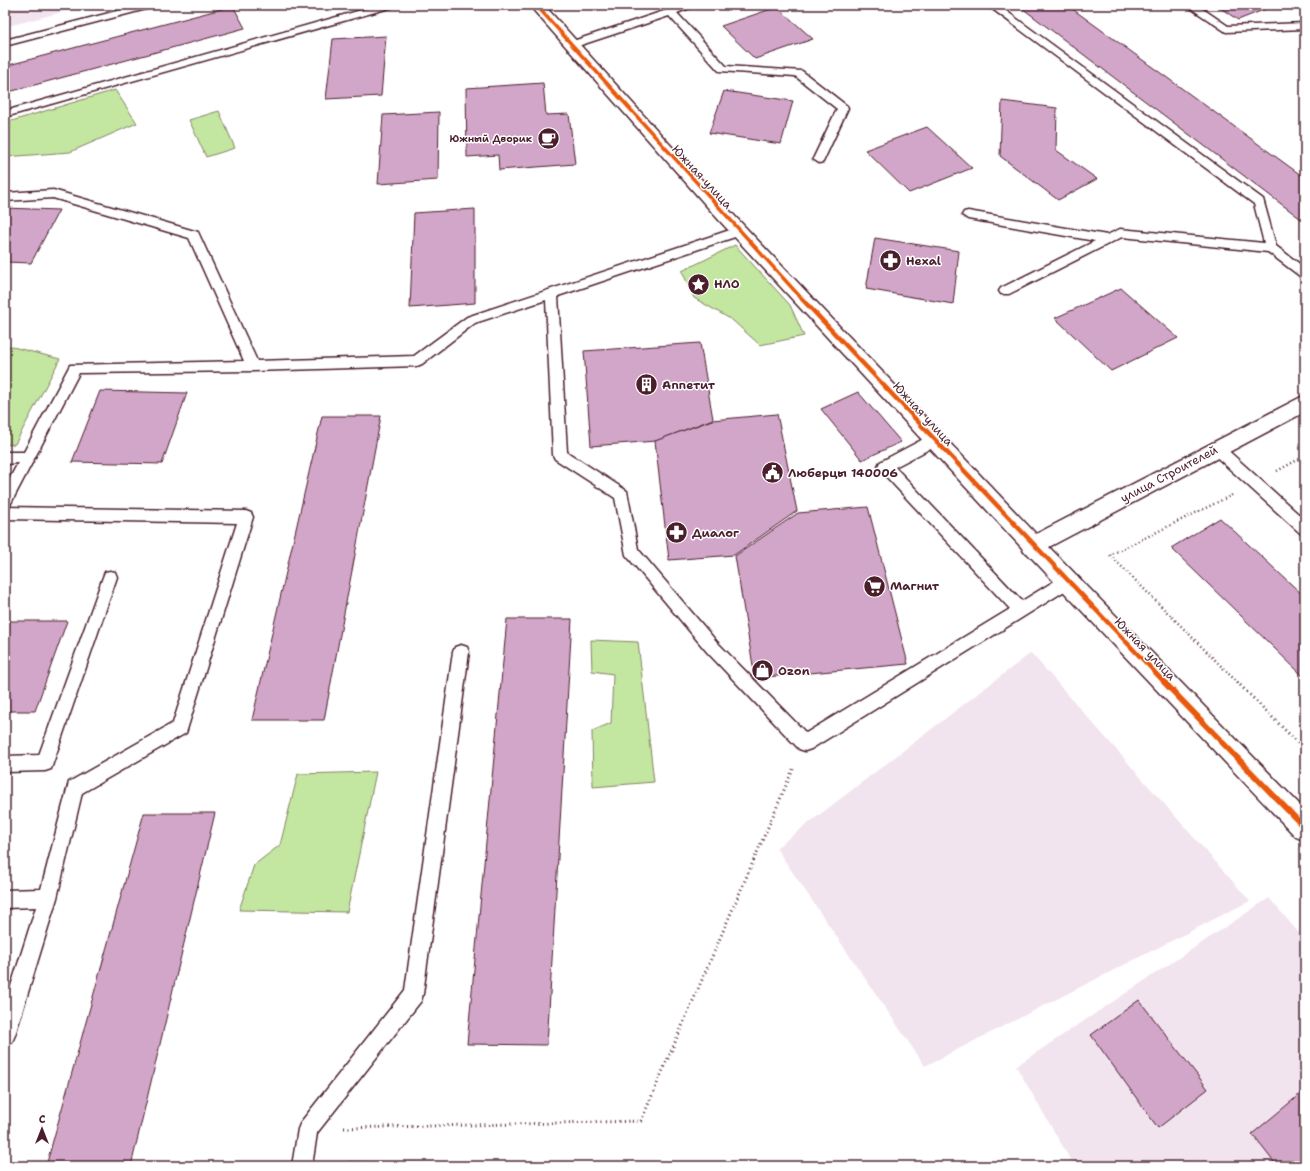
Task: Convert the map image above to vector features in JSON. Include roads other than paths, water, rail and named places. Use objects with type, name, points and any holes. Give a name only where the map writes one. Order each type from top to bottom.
[{"type":"street","name":"Южная улица","points":[[536,5],[640,125],[1032,546],[1305,828]]},
{"type":"street","name":"улица Строителей","points":[[1032,546],[1305,403]]},
{"type":"lane","points":[[5,43],[151,5]]},
{"type":"lane","points":[[5,114],[390,5]]},
{"type":"lane","points":[[651,18],[661,5]]},
{"type":"lane","points":[[571,45],[692,5]]},
{"type":"lane","points":[[992,5],[1259,202],[1271,248]]},
{"type":"lane","points":[[1191,5],[1226,29],[1305,26]]},
{"type":"lane","points":[[671,12],[723,69],[798,73],[843,108],[819,159]]},
{"type":"lane","points":[[5,197],[53,194],[194,235],[253,366]]},
{"type":"lane","points":[[968,215],[1108,239]]},
{"type":"lane","points":[[5,501],[75,368],[253,366],[417,361],[471,320],[740,231]]},
{"type":"lane","points":[[1005,292],[1120,233],[1271,248],[1305,274]]},
{"type":"lane","points":[[552,294],[560,454],[622,495],[631,551],[712,647],[805,743],[1066,582]]},
{"type":"lane","points":[[934,440],[884,466],[1021,610]]},
{"type":"lane","points":[[1217,449],[1305,529]]},
{"type":"lane","points":[[5,458],[28,457]]},
{"type":"lane","points":[[5,513],[246,517],[180,728],[75,788],[48,898],[5,1035]]},
{"type":"lane","points":[[5,764],[46,763],[110,577]]},
{"type":"lane","points":[[302,1166],[308,1128],[414,994],[461,652]]},
{"type":"lane","points":[[5,898],[48,898]]},
{"type":"place","name":"Южный Дворик","points":[[548,138]]},
{"type":"place","name":"Hexal","points":[[891,261]]},
{"type":"place","name":"НЛО","points":[[699,284]]},
{"type":"place","name":"Аппетит","points":[[647,385]]},
{"type":"place","name":"Люберцы 140006","points":[[772,473]]},
{"type":"place","name":"Диалог","points":[[677,533]]},
{"type":"place","name":"Магнит","points":[[874,586]]},
{"type":"place","name":"Ozon","points":[[762,671]]}]
